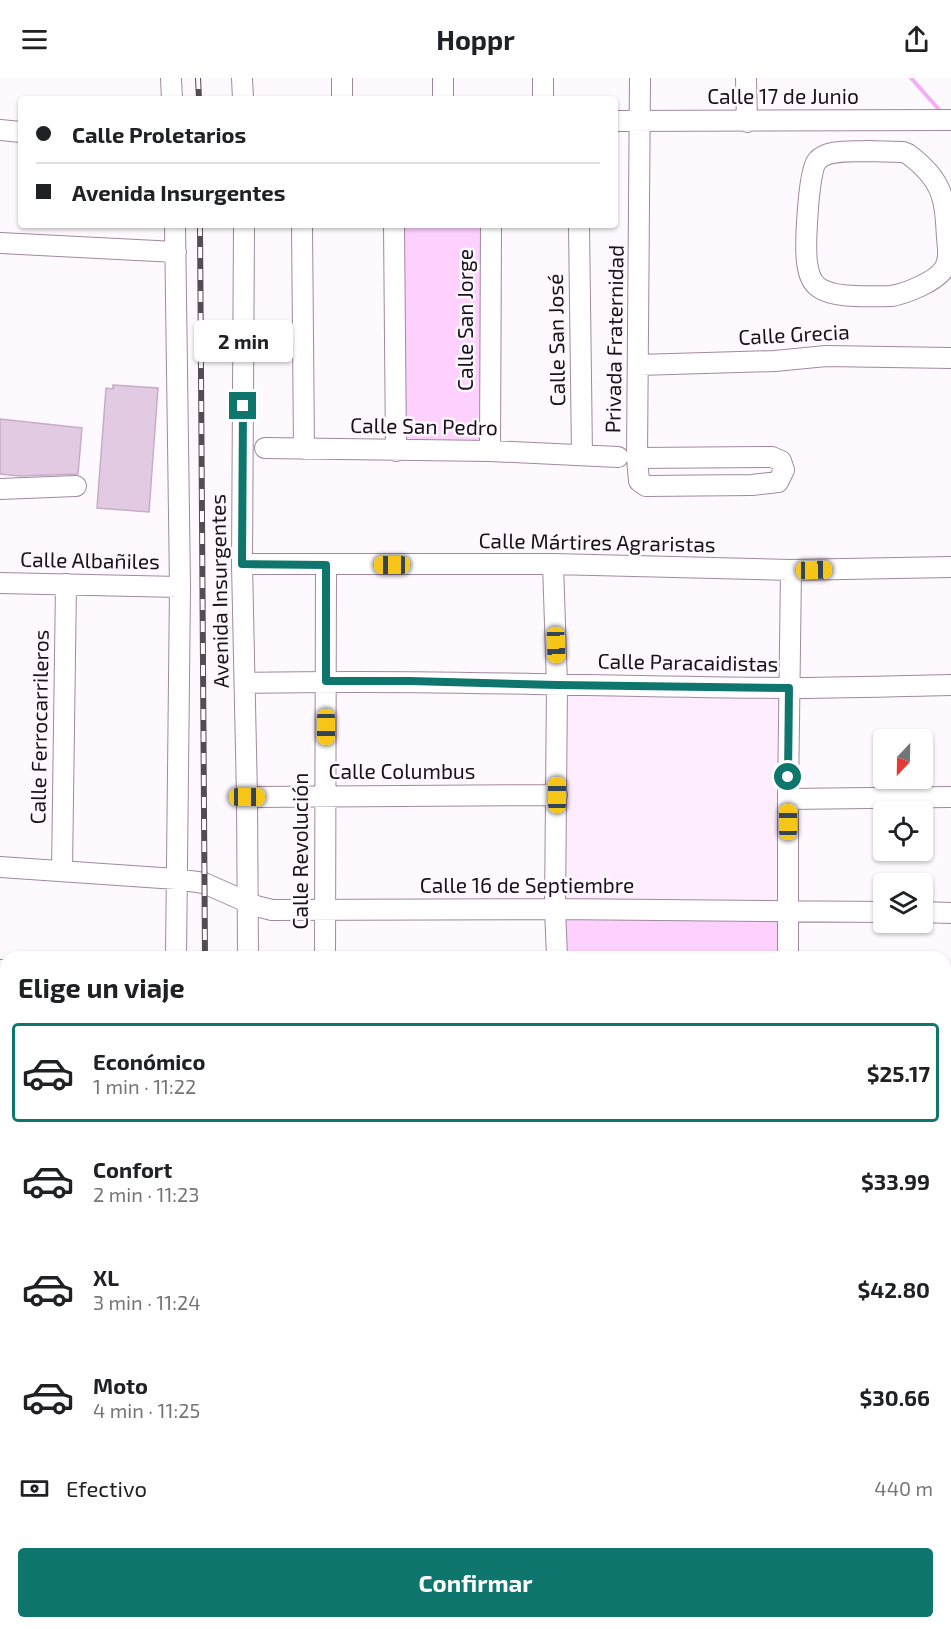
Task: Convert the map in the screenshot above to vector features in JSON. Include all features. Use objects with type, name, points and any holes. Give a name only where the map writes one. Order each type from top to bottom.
[{"type":"street","points":[[171,78],[171,96]]},
{"type":"street","points":[[242,78],[243,96]]},
{"type":"street","points":[[342,78],[342,96]]},
{"type":"street","points":[[442,78],[443,96]]},
{"type":"street","points":[[543,78],[543,96]]},
{"type":"street","name":"Privada Fraternidad","points":[[638,458],[772,457],[781,461],[784,470],[778,482],[752,485],[646,486],[638,477],[638,458],[638,365],[641,121],[640,78]]},
{"type":"street","points":[[746,78],[747,122]]},
{"type":"street","name":"Calle 17 de Junio","points":[[618,121],[951,120]]},
{"type":"street","points":[[864,121],[866,151]]},
{"type":"street","points":[[0,130],[18,132]]},
{"type":"street","points":[[866,151],[908,154],[934,179],[945,206],[948,256],[945,268],[932,279],[900,295],[836,294],[817,286],[809,272],[806,259],[807,236],[810,180],[814,165],[829,154],[866,151]]},
{"type":"street","name":"Avenida Insurgentes","points":[[176,228],[180,587],[176,951]]},
{"type":"street","name":"Avenida Insurgentes","points":[[244,228],[242,564],[248,951]]},
{"type":"street","points":[[302,228],[304,449]]},
{"type":"street","points":[[394,228],[396,451]]},
{"type":"street","name":"Calle San Jorge","points":[[490,451],[491,228]]},
{"type":"street","name":"Calle San José","points":[[579,228],[582,455]]},
{"type":"street","points":[[0,243],[176,252]]},
{"type":"street","name":"Calle Grecia","points":[[638,365],[775,361],[826,356],[951,358]]},
{"type":"street","name":"Calle San Pedro","points":[[265,448],[490,451],[618,457]]},
{"type":"street","points":[[0,489],[76,486]]},
{"type":"street","name":"Calle Mártires Agraristas","points":[[242,564],[553,564],[791,570],[951,567]]},
{"type":"street","points":[[553,564],[557,685],[557,951]]},
{"type":"street","name":"Calle Revolución","points":[[325,951],[326,565]]},
{"type":"street","points":[[789,951],[791,570]]},
{"type":"street","name":"Calle Albañiles","points":[[0,583],[180,587]]},
{"type":"street","name":"Calle Ferrocarrileros","points":[[62,871],[66,584]]},
{"type":"street","name":"Calle Paracaidistas","points":[[245,683],[410,681],[789,688],[951,685]]},
{"type":"street","name":"Calle Columbus","points":[[247,797],[557,795]]},
{"type":"street","points":[[788,799],[951,797]]},
{"type":"street","name":"Calle 16 de Septiembre","points":[[0,867],[204,883],[265,909],[873,912]]},
{"type":"street","points":[[933,912],[951,913]]},
{"type":"shaded area","points":[[394,228],[491,228],[490,451],[396,451]]},
{"type":"shaded area","points":[[557,685],[782,696],[788,912],[555,909]]},
{"type":"shaded area","points":[[555,909],[788,912],[788,951],[557,951]]},
{"type":"building","points":[[113,385],[158,388],[149,512],[97,508],[106,388],[113,389]]},
{"type":"building","points":[[0,419],[82,428],[78,474],[19,476],[0,474]]},
{"type":"waterway","points":[[911,78],[942,113]]},
{"type":"railway","points":[[198,78],[199,96]]},
{"type":"railway","points":[[200,228],[205,951]]},
{"type":"route","points":[[243,406],[242,564],[326,565],[326,681],[789,688],[788,777]]}]
